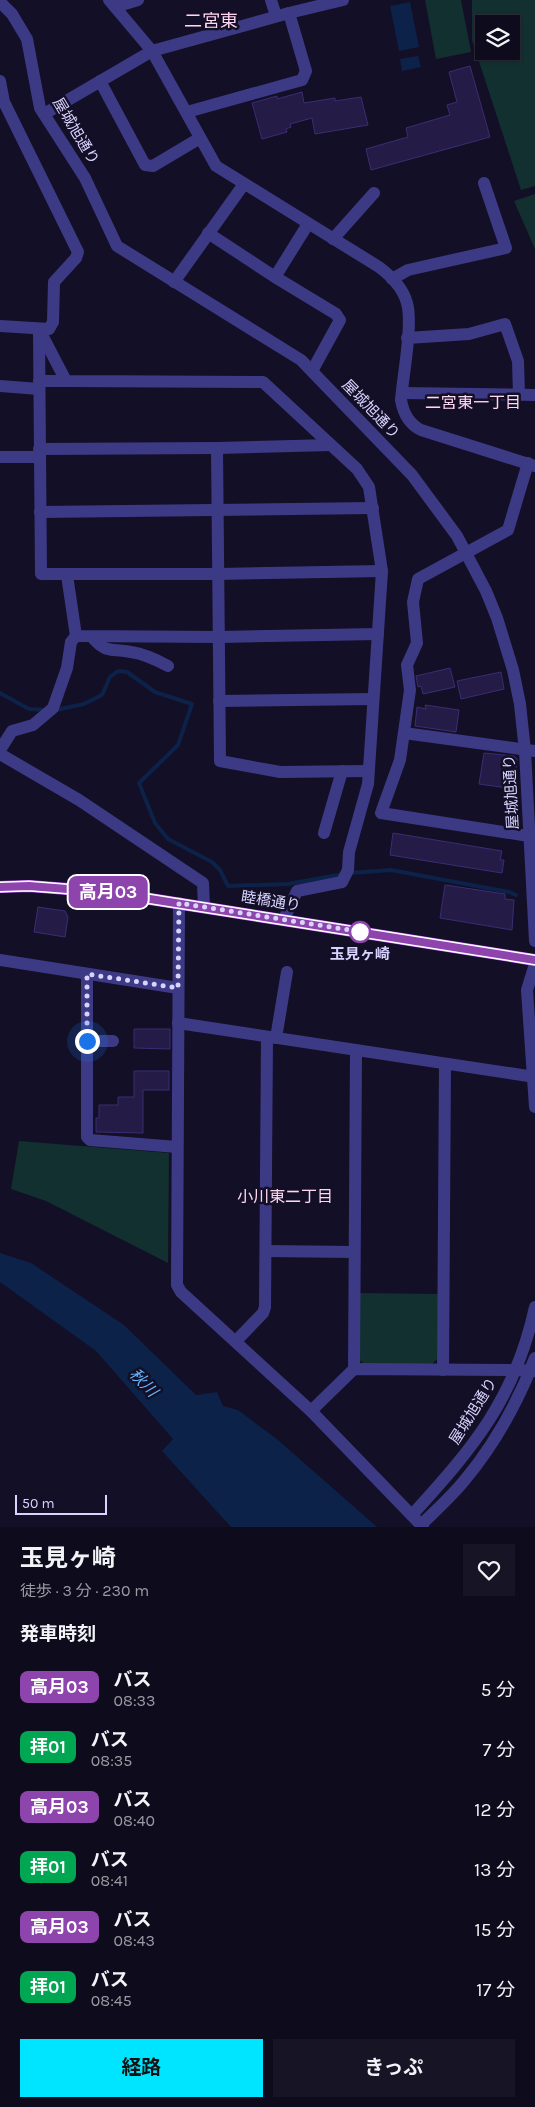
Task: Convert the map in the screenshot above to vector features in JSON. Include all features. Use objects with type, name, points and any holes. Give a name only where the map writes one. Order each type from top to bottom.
[{"type":"main road","name":"睦橋通り","points":[[0,887],[73,889],[179,903],[535,962]]},
{"type":"street","points":[[112,4],[138,0]]},
{"type":"street","points":[[271,0],[276,16]]},
{"type":"street","points":[[44,114],[152,51],[276,16],[343,0]]},
{"type":"street","name":"屋城旭通り","points":[[2,2],[20,24],[27,39],[40,108],[85,178],[118,246],[295,356],[312,371],[412,475],[443,515],[466,552],[486,591],[506,646],[530,751],[535,941]]},
{"type":"street","points":[[112,4],[152,51],[216,166],[392,278],[407,303],[409,318],[402,393],[404,412],[416,428],[531,464],[508,530],[418,579],[413,602],[417,643],[407,665],[410,690],[400,760],[381,814],[532,837]]},
{"type":"street","points":[[187,112],[302,80],[306,71],[289,13]]},
{"type":"street","points":[[0,81],[4,102],[78,252],[76,258],[54,282],[53,322],[48,329],[0,326]]},
{"type":"street","points":[[100,81],[145,165],[153,166],[200,138]]},
{"type":"street","points":[[392,278],[408,270],[506,248],[484,183]]},
{"type":"street","points":[[174,282],[244,184]]},
{"type":"street","points":[[333,239],[374,193]]},
{"type":"street","points":[[275,277],[308,224]]},
{"type":"street","points":[[208,233],[336,314],[340,320],[312,371]]},
{"type":"street","points":[[407,338],[469,334],[505,324],[518,361],[519,395]]},
{"type":"street","points":[[39,329],[66,381]]},
{"type":"street","points":[[39,329],[41,574],[218,574],[382,571]]},
{"type":"street","points":[[0,386],[39,385],[66,381],[263,382],[364,477],[369,486],[382,571],[368,784],[350,852],[347,873],[342,882],[297,891],[284,919]]},
{"type":"street","points":[[402,393],[535,395]]},
{"type":"street","points":[[0,457],[40,453],[331,445]]},
{"type":"street","points":[[217,448],[220,761],[280,772],[368,771]]},
{"type":"street","points":[[40,512],[373,508]]},
{"type":"street","points":[[0,750],[12,731],[33,725],[49,711],[67,668],[71,642],[76,636],[67,574]]},
{"type":"street","points":[[76,636],[219,637],[378,634]]},
{"type":"street","points":[[92,637],[100,647],[107,650],[131,652],[152,658],[168,666]]},
{"type":"street","points":[[219,701],[373,699]]},
{"type":"street","points":[[404,733],[530,751]]},
{"type":"street","points":[[0,754],[79,800],[204,883],[204,907]]},
{"type":"street","points":[[324,833],[342,771]]},
{"type":"street","points":[[179,903],[177,1285],[181,1292],[311,1411],[422,1526]]},
{"type":"street","points":[[0,960],[178,988]]},
{"type":"street","points":[[535,962],[527,990],[535,1107]]},
{"type":"street","points":[[236,1341],[263,1313],[265,1307],[272,1037],[287,972]]},
{"type":"street","points":[[87,974],[87,1138],[90,1140],[177,1147]]},
{"type":"street","points":[[178,1023],[534,1077]]},
{"type":"street","points":[[87,1041],[112,1040]]},
{"type":"street","points":[[354,1369],[356,1050]]},
{"type":"street","points":[[443,1370],[445,1064]]},
{"type":"street","points":[[266,1251],[354,1252]]},
{"type":"street","name":"屋城旭通り","points":[[412,1515],[474,1444],[499,1406],[516,1370],[535,1307]]},
{"type":"street","name":"屋城旭通り","points":[[422,1526],[463,1482],[486,1453],[515,1404],[532,1371],[535,1358]]},
{"type":"street","points":[[311,1411],[354,1369],[532,1371]]},
{"type":"green space","points":[[425,0],[461,0],[471,52],[436,59]]},
{"type":"green space","points":[[472,0],[535,0],[535,186],[521,190],[479,60],[520,60],[520,15],[475,15],[475,49],[472,40]]},
{"type":"green space","points":[[535,194],[535,249],[514,201]]},
{"type":"green space","points":[[19,1141],[169,1153],[168,1263],[46,1201],[11,1189]]},
{"type":"green space","points":[[359,1293],[438,1294],[437,1359],[432,1364],[365,1364],[359,1360]]},
{"type":"water","points":[[410,2],[419,47],[399,51],[390,6]]},
{"type":"water","points":[[418,56],[421,67],[402,71],[400,59]]},
{"type":"water","name":"秋川","points":[[0,1253],[31,1263],[124,1325],[196,1395],[217,1392],[223,1406],[238,1410],[278,1440],[377,1527],[231,1527],[162,1451],[173,1439],[96,1351],[0,1282]]},
{"type":"building","points":[[470,66],[490,137],[371,170],[366,149],[408,137],[406,128],[450,115],[447,105],[457,102],[449,72]]},
{"type":"building","points":[[302,92],[304,103],[335,98],[335,101],[361,97],[368,125],[315,134],[312,118],[290,124],[291,127],[286,129],[287,132],[262,139],[252,103]]},
{"type":"building","points":[[450,668],[455,687],[423,694],[421,686],[418,687],[416,676]]},
{"type":"building","points":[[501,672],[504,689],[461,699],[457,681]]},
{"type":"building","points":[[425,705],[459,710],[456,732],[415,726],[417,707],[426,709]]},
{"type":"building","points":[[484,753],[514,756],[517,759],[514,789],[479,784]]},
{"type":"building","points":[[393,833],[502,851],[500,860],[504,860],[502,873],[390,855]]},
{"type":"building","points":[[445,885],[505,894],[505,899],[514,900],[512,930],[440,918]]},
{"type":"building","points":[[38,907],[65,911],[68,917],[65,937],[34,932]]},
{"type":"building","points":[[134,1029],[170,1029],[170,1049],[134,1048]]},
{"type":"building","points":[[134,1071],[169,1071],[169,1090],[143,1090],[143,1133],[96,1132],[96,1118],[99,1118],[99,1105],[118,1105],[118,1097],[134,1097]]},
{"type":"waterway","points":[[56,710],[84,704],[102,695],[110,677],[118,671],[127,672],[155,692],[192,704],[178,745],[139,783],[155,823],[168,839],[212,862],[220,870],[228,886],[288,884],[343,874]]},
{"type":"waterway","points":[[0,693],[29,709],[46,710]]},
{"type":"waterway","points":[[350,873],[391,870],[509,892],[516,895]]},
{"type":"bus line","name":"高月03","points":[[0,887],[29,886],[106,892],[284,919],[498,956],[535,960]]},
{"type":"place","name":"玉見ヶ崎","points":[[360,932]]},
{"type":"district","name":"二宮東","points":[[211,21]]},
{"type":"district","name":"二宮東一丁目","points":[[473,402]]},
{"type":"district","name":"小川東二丁目","points":[[285,1196]]},
{"type":"route","points":[[87,1041],[87,974],[178,988],[179,903],[362,932],[360,932]]}]
